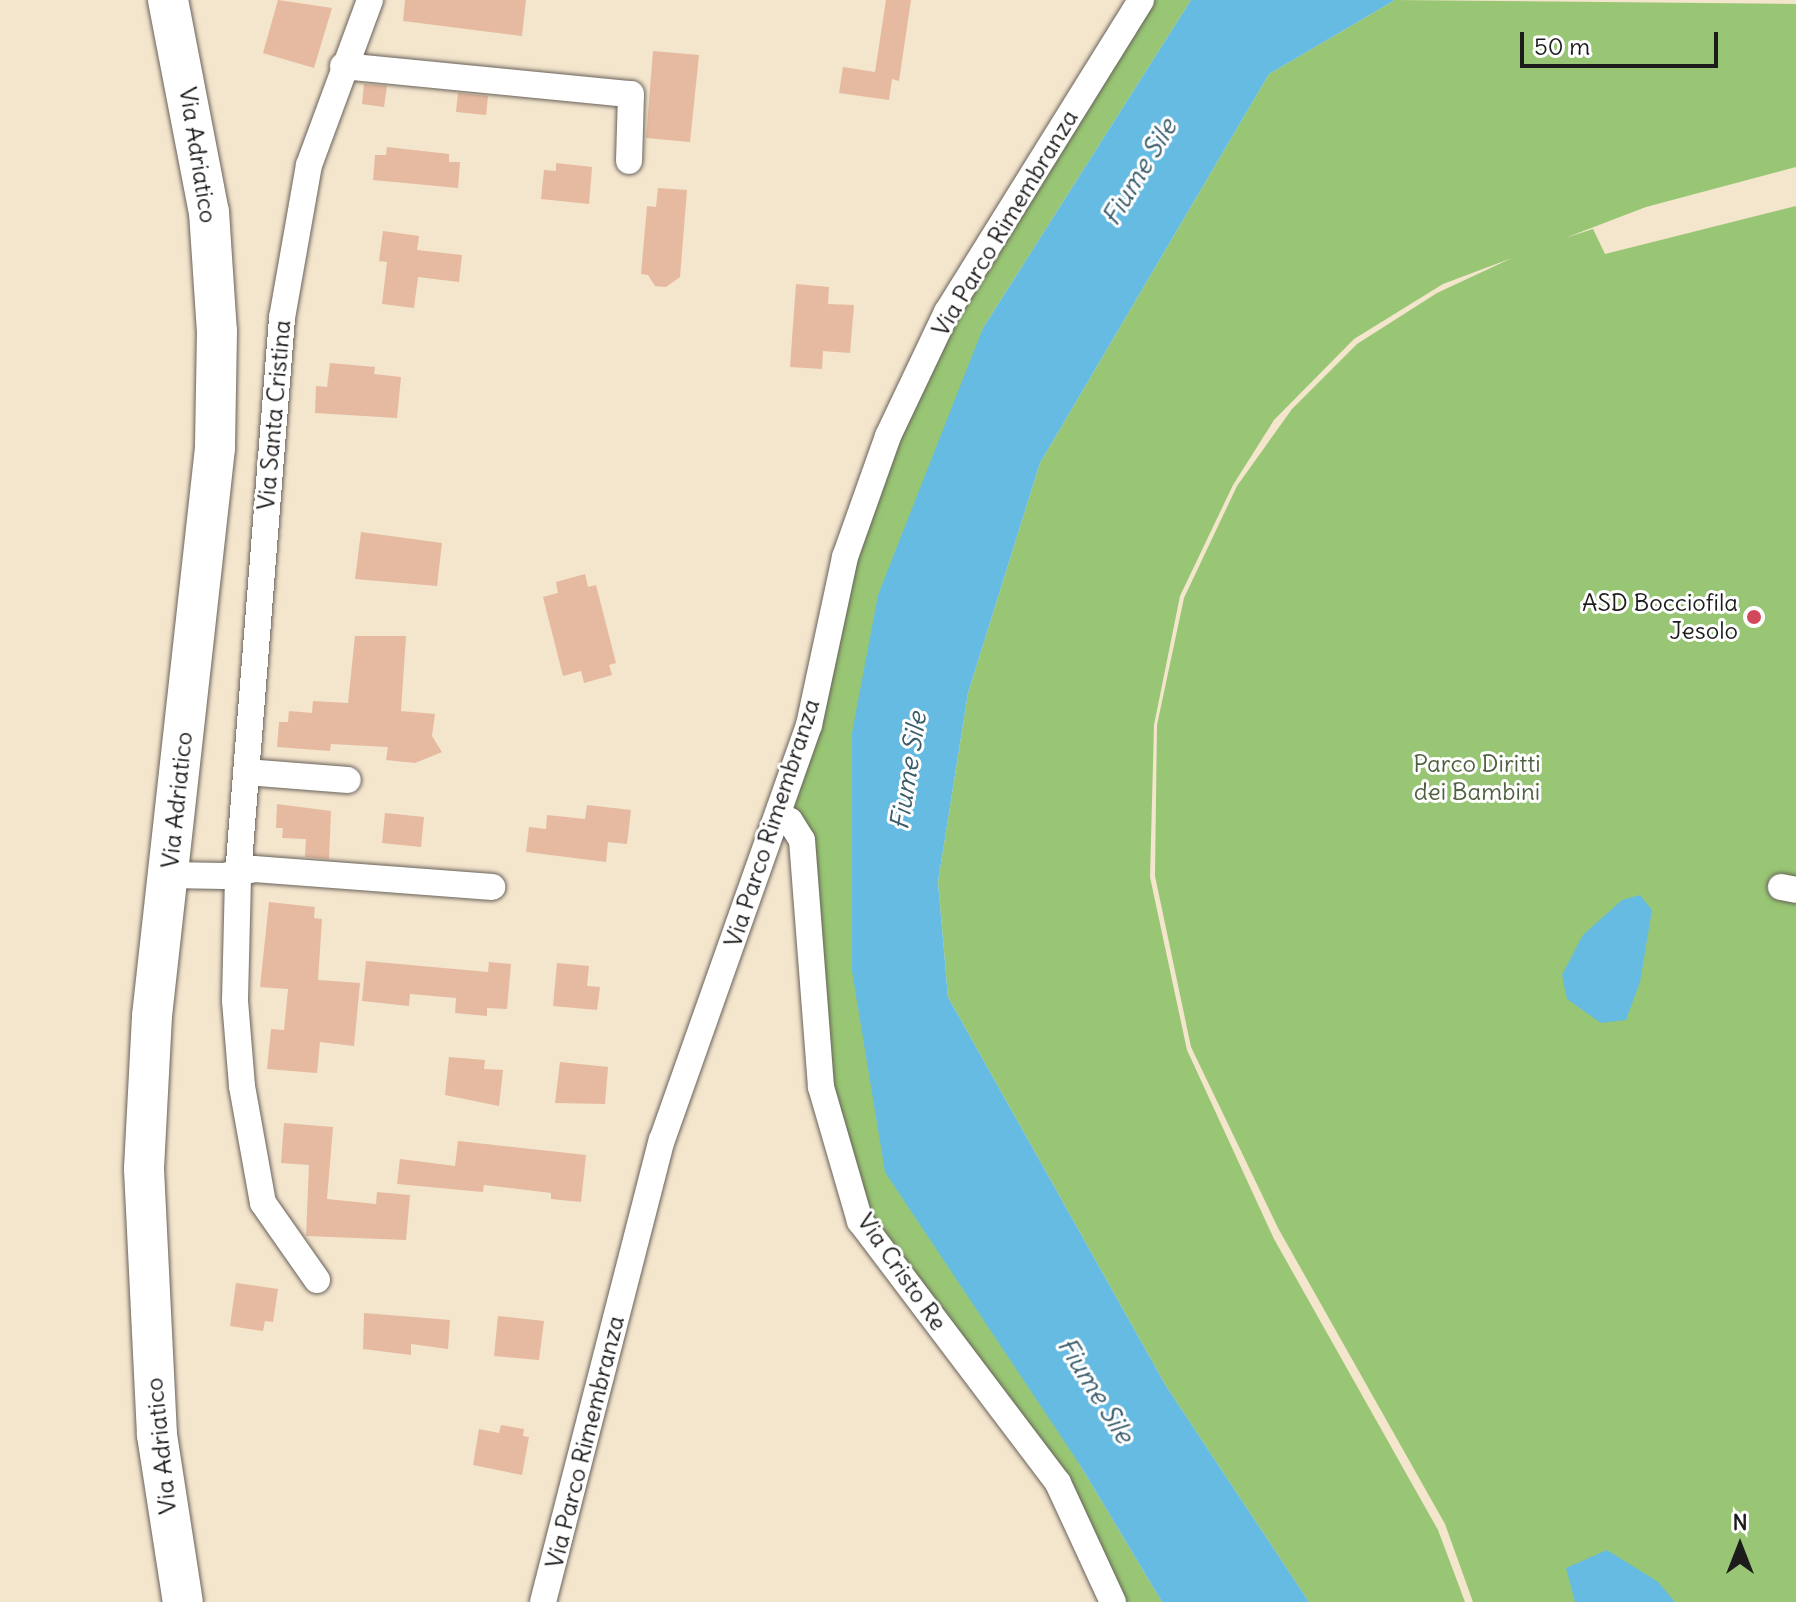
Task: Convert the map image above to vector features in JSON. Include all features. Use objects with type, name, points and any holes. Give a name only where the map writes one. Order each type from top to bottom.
[{"type":"main road","name":"Via Adriatico","points":[[168,0],[209,212],[217,331],[215,448],[152,1016],[144,1169],[157,1435],[183,1602]]},
{"type":"street","name":"Via Santa Cristina","points":[[317,1280],[263,1203],[237,1029],[238,875],[282,318],[309,165],[343,66],[370,0]]},
{"type":"street","name":"Via Parco Rimembranza","points":[[543,1602],[662,1140],[809,725],[845,557],[888,436],[947,312],[1141,0]]},
{"type":"street","points":[[343,66],[631,94],[629,161]]},
{"type":"street","points":[[246,772],[348,780]]},
{"type":"street","name":"Via Cristo Re","points":[[778,815],[790,821],[802,840],[821,1087],[860,1221],[1058,1483],[1113,1602]]},
{"type":"street","points":[[169,875],[238,875],[254,869],[492,887]]},
{"type":"green space","points":[[1141,0],[1191,0],[983,328],[852,733],[1080,1465],[1162,1602],[1113,1602],[1058,1483],[860,1221],[821,1087],[790,821],[809,725],[888,436]]},
{"type":"green space","name":"Parco Diritti dei Bambini","points":[[1395,0],[1796,4],[1796,167],[1646,207],[1565,238],[1593,229],[1605,254],[1796,206],[1796,1602],[1473,1602],[1445,1524],[1278,1228],[1191,1047],[1155,876],[1157,725],[1184,598],[1237,486],[1292,409],[1357,344],[1437,293],[1512,258],[1443,284],[1354,339],[1274,420],[1233,485],[1180,596],[1154,725],[1150,877],[1187,1050],[1274,1239],[1438,1530],[1465,1602],[1309,1602],[1166,1386],[948,997],[938,882],[968,693],[1040,463],[1269,74]]},
{"type":"water","name":"Fiume Sile","points":[[1191,0],[1395,0],[1269,74],[1040,463],[968,693],[938,882],[948,997],[1166,1386],[1309,1602],[1162,1602],[1080,1465],[885,1172],[852,971],[852,733],[878,595],[983,328]]},
{"type":"water","points":[[1640,895],[1652,910],[1640,982],[1626,1020],[1601,1023],[1567,999],[1562,975],[1583,935],[1622,900]]},
{"type":"water","points":[[1607,1550],[1658,1582],[1675,1602],[1575,1602],[1566,1568]]},
{"type":"building","points":[[278,0],[332,8],[314,68],[263,53]]},
{"type":"building","points":[[405,0],[526,0],[522,36],[403,21]]},
{"type":"building","points":[[886,0],[911,0],[899,81],[892,79],[889,100],[839,93],[843,67],[875,72]]},
{"type":"building","points":[[653,51],[699,55],[690,142],[646,138]]},
{"type":"building","points":[[364,84],[387,86],[384,107],[362,104]]},
{"type":"building","points":[[458,93],[488,96],[486,115],[456,112]]},
{"type":"building","points":[[387,147],[449,154],[449,162],[460,162],[458,188],[373,180],[375,155],[386,155]]},
{"type":"building","points":[[556,163],[592,167],[589,204],[541,199],[544,170],[556,171]]},
{"type":"building","points":[[658,188],[687,190],[680,277],[666,287],[655,286],[648,275],[641,274],[647,206],[656,207]]},
{"type":"building","points":[[383,231],[419,236],[417,250],[462,255],[459,282],[418,277],[414,308],[382,304],[387,262],[379,261]]},
{"type":"building","points":[[796,284],[829,287],[828,304],[854,305],[850,353],[823,351],[822,369],[790,367]]},
{"type":"building","points":[[330,363],[375,367],[374,374],[401,377],[397,418],[315,413],[316,386],[327,387]]},
{"type":"building","points":[[361,532],[442,543],[437,586],[355,579]]},
{"type":"building","points":[[585,574],[588,587],[596,585],[616,663],[609,665],[612,675],[584,683],[581,671],[563,676],[543,597],[558,593],[556,582]]},
{"type":"building","points":[[355,636],[406,636],[401,711],[435,714],[432,736],[442,752],[415,763],[386,760],[388,747],[331,744],[330,751],[277,747],[279,722],[288,722],[289,711],[312,713],[313,701],[348,703]]},
{"type":"building","points":[[277,804],[331,811],[329,859],[305,857],[306,839],[282,838],[283,828],[276,828]]},
{"type":"building","points":[[587,805],[631,810],[627,844],[608,842],[606,862],[526,852],[529,827],[546,829],[547,815],[585,819]]},
{"type":"building","points":[[385,813],[424,817],[421,847],[382,843]]},
{"type":"building","points":[[269,902],[315,907],[314,918],[322,919],[318,980],[360,983],[354,1046],[320,1042],[317,1073],[267,1069],[271,1029],[284,1030],[288,989],[260,987]]},
{"type":"building","points":[[366,961],[488,972],[489,962],[511,964],[507,1009],[487,1008],[487,1016],[455,1013],[456,998],[410,994],[409,1006],[362,1001]]},
{"type":"building","points":[[557,963],[589,966],[587,986],[600,987],[597,1010],[553,1006]]},
{"type":"building","points":[[449,1057],[485,1060],[484,1069],[503,1070],[499,1106],[445,1095]]},
{"type":"building","points":[[560,1062],[608,1067],[605,1104],[555,1103]]},
{"type":"building","points":[[284,1123],[333,1127],[327,1199],[376,1204],[377,1192],[410,1195],[406,1240],[306,1236],[309,1165],[281,1163]]},
{"type":"building","points":[[458,1141],[586,1155],[581,1202],[551,1199],[551,1193],[484,1185],[483,1192],[397,1184],[400,1159],[455,1166]]},
{"type":"building","points":[[236,1283],[278,1289],[273,1322],[265,1321],[263,1331],[230,1326]]},
{"type":"building","points":[[364,1313],[450,1320],[448,1349],[411,1344],[411,1355],[363,1349]]},
{"type":"building","points":[[498,1316],[544,1321],[539,1360],[494,1356]]},
{"type":"building","points":[[501,1425],[524,1429],[523,1436],[529,1437],[522,1475],[473,1465],[479,1429],[499,1433]]},
{"type":"place","name":"ASD Bocciofila Jesolo","points":[[1754,617]]}]
